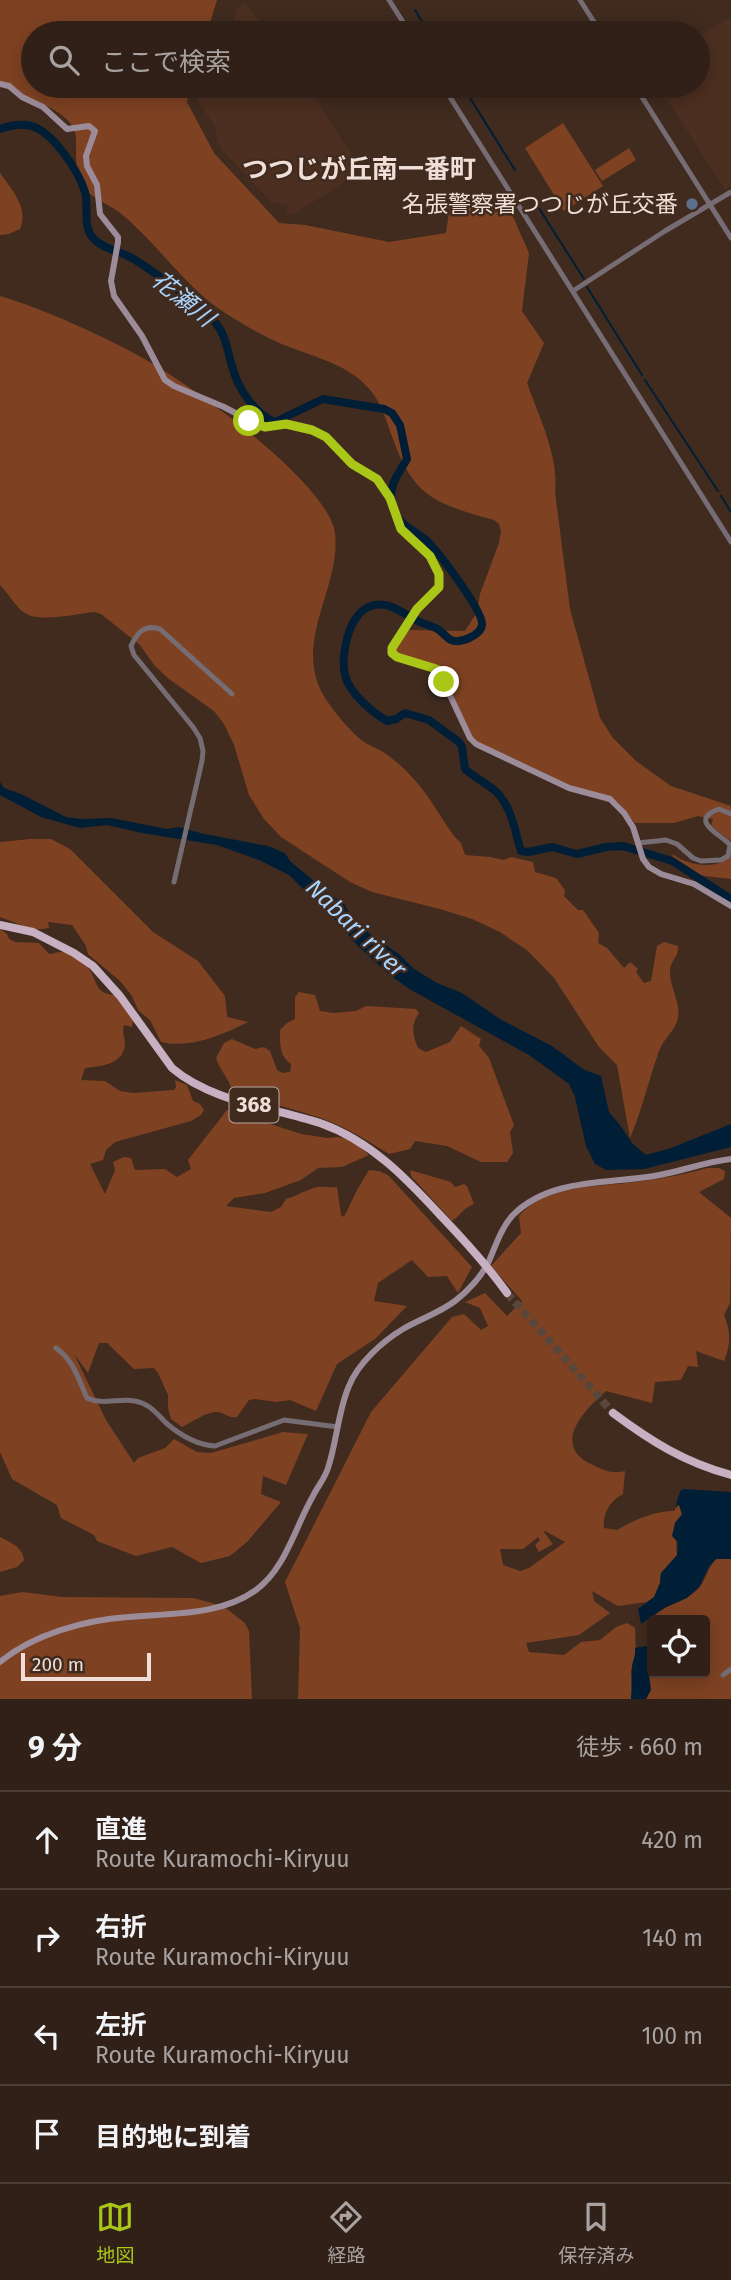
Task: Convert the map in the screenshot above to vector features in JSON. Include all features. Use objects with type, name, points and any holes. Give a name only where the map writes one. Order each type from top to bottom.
[{"type":"highway","name":"368","points":[[0,925],[33,932],[93,966],[120,996],[172,1068],[195,1085],[322,1124],[363,1144],[392,1165],[487,1265],[507,1293]]},
{"type":"highway","points":[[613,1413],[650,1441],[675,1455],[696,1465],[731,1475]]},
{"type":"main road","points":[[0,84],[9,86],[21,96]]},
{"type":"main road","points":[[24,98],[43,107],[67,129],[89,126],[94,131],[86,156],[87,166],[97,185],[100,214],[118,237],[111,281],[114,296],[142,336],[165,380],[258,425],[299,426],[326,437],[352,464],[380,483],[390,498],[401,529],[427,552],[439,574],[439,587],[414,613],[392,648],[392,653],[438,670],[472,740],[569,788],[610,799],[633,827],[643,859],[656,872],[694,884],[731,906]]},
{"type":"main road","points":[[0,1662],[47,1635],[118,1618],[222,1607],[241,1600],[258,1589],[282,1560],[323,1479],[347,1390],[357,1372],[369,1357],[402,1330],[435,1314],[465,1293],[487,1265],[502,1230],[511,1217],[530,1202],[555,1191],[596,1182],[650,1177],[711,1161],[731,1159]]},
{"type":"street","points":[[390,0],[403,21]]},
{"type":"street","points":[[580,0],[593,21]]},
{"type":"street","points":[[451,98],[731,542]]},
{"type":"street","points":[[642,98],[731,237]]},
{"type":"street","points":[[573,291],[682,220],[731,192]]},
{"type":"street","points":[[174,882],[203,751],[200,738],[185,716],[138,663],[131,646],[137,633],[145,628],[160,629],[232,694]]},
{"type":"street","points":[[638,843],[666,840],[677,844],[697,860],[721,860],[728,856],[730,845],[725,838],[710,831],[707,819],[719,809],[731,814]]},
{"type":"street","points":[[56,1348],[68,1358],[76,1370],[87,1398],[95,1402],[130,1399],[145,1404],[167,1424],[192,1441],[206,1446],[215,1446],[284,1420],[338,1427]]},
{"type":"street","points":[[723,1675],[731,1669]]},
{"type":"shaded area","points":[[0,0],[217,0],[211,21],[21,21],[21,95],[0,86]]},
{"type":"shaded area","points":[[244,3],[260,21],[234,21],[236,9]]},
{"type":"shaded area","points":[[731,17],[731,186],[725,189],[666,98],[710,98],[710,30]]},
{"type":"shaded area","points":[[29,98],[188,98],[187,102],[214,153],[279,223],[305,225],[389,242],[446,233],[450,206],[506,201],[529,253],[522,311],[544,343],[527,383],[551,451],[570,609],[600,718],[613,738],[636,761],[671,786],[731,806],[731,841],[711,826],[713,819],[698,816],[674,823],[635,823],[619,803],[605,795],[570,787],[474,740],[440,669],[396,655],[394,649],[407,630],[465,631],[477,612],[480,594],[499,543],[499,524],[443,503],[419,486],[401,459],[378,402],[361,381],[338,366],[286,346],[219,309],[194,288],[131,222],[88,192],[78,176],[73,127],[51,108]]},
{"type":"shaded area","points":[[315,98],[362,171],[294,214],[285,215],[290,206],[271,201],[222,150],[217,141],[215,126],[197,100]]},
{"type":"shaded area","points":[[563,123],[603,186],[564,211],[525,148]]},
{"type":"shaded area","points":[[629,148],[636,160],[602,181],[595,170]]},
{"type":"shaded area","points":[[0,173],[18,200],[22,221],[20,229],[0,235]]},
{"type":"shaded area","points":[[0,296],[90,331],[162,370],[253,435],[308,488],[327,512],[335,533],[332,571],[313,646],[318,684],[331,707],[351,731],[405,769],[461,843],[465,855],[504,860],[511,857],[533,862],[535,872],[556,878],[565,890],[564,896],[578,910],[583,910],[599,933],[598,943],[607,948],[624,968],[630,962],[638,969],[636,972],[644,983],[651,981],[657,946],[664,942],[678,946],[670,970],[678,1018],[659,1051],[630,1138],[617,1065],[599,1047],[554,978],[528,951],[500,932],[472,919],[372,892],[350,882],[281,837],[264,819],[249,795],[234,745],[214,711],[169,679],[154,665],[140,645],[101,614],[94,612],[46,618],[28,615],[0,585]]},
{"type":"shaded area","points":[[51,839],[70,849],[153,932],[198,961],[225,996],[227,1017],[248,1022],[217,1036],[194,1042],[161,1042],[150,1020],[138,1010],[132,996],[120,981],[88,954],[86,946],[72,925],[48,922],[49,928],[34,930],[0,917],[0,842]]},
{"type":"shaded area","points":[[672,854],[702,865],[718,864],[731,856],[731,879],[697,875],[674,861]]},
{"type":"shaded area","points":[[0,929],[15,942],[39,943],[49,954],[64,952],[76,957],[89,969],[103,992],[115,995],[133,1021],[132,1027],[124,1025],[124,1050],[117,1060],[85,1068],[81,1080],[105,1081],[120,1091],[133,1093],[174,1090],[175,1080],[187,1085],[193,1101],[200,1104],[204,1110],[191,1121],[115,1142],[106,1150],[103,1160],[90,1164],[105,1194],[115,1170],[113,1162],[124,1157],[131,1158],[135,1170],[165,1169],[177,1177],[191,1169],[188,1160],[227,1110],[301,1134],[346,1139],[369,1155],[342,1167],[318,1168],[301,1180],[265,1193],[234,1198],[226,1206],[271,1212],[281,1207],[286,1199],[310,1189],[337,1187],[341,1215],[344,1217],[369,1170],[379,1171],[388,1175],[472,1267],[458,1293],[447,1276],[428,1277],[412,1260],[378,1283],[374,1301],[407,1306],[375,1339],[337,1364],[316,1411],[290,1400],[277,1402],[255,1399],[249,1400],[237,1417],[215,1412],[182,1427],[171,1419],[168,1395],[154,1368],[134,1369],[107,1343],[99,1343],[88,1373],[74,1354],[106,1420],[134,1463],[138,1458],[165,1448],[174,1439],[197,1452],[211,1453],[283,1432],[308,1434],[286,1485],[263,1476],[261,1494],[281,1502],[247,1542],[230,1556],[201,1563],[172,1547],[136,1556],[97,1541],[94,1535],[61,1518],[57,1505],[12,1479],[0,1452]]},
{"type":"shaded area","points":[[299,992],[315,995],[320,1011],[356,1011],[366,1006],[416,1009],[419,1013],[413,1030],[414,1038],[418,1048],[426,1052],[450,1042],[461,1026],[481,1039],[479,1046],[489,1058],[514,1125],[510,1132],[513,1153],[507,1162],[481,1162],[447,1146],[415,1141],[410,1149],[389,1154],[351,1131],[326,1120],[232,1090],[216,1058],[224,1043],[232,1039],[255,1049],[264,1047],[270,1051],[277,1070],[290,1072],[291,1064],[281,1049],[280,1030],[295,1019],[295,997]]},
{"type":"shaded area","points":[[707,1168],[725,1171],[724,1179],[699,1192],[731,1218],[730,1303],[724,1315],[729,1338],[724,1361],[696,1351],[698,1367],[688,1366],[681,1380],[655,1382],[652,1403],[606,1391],[581,1418],[572,1438],[580,1457],[605,1470],[625,1471],[623,1494],[608,1508],[604,1517],[604,1528],[617,1530],[644,1517],[674,1511],[679,1504],[682,1515],[675,1523],[677,1556],[661,1573],[654,1597],[647,1602],[618,1606],[592,1591],[594,1601],[610,1613],[579,1635],[526,1643],[529,1652],[564,1655],[581,1642],[600,1640],[616,1627],[627,1623],[635,1628],[636,1654],[631,1671],[631,1699],[298,1699],[300,1628],[285,1582],[371,1412],[452,1317],[464,1314],[481,1330],[488,1326],[480,1308],[465,1302],[485,1293],[507,1316],[522,1301],[491,1266],[521,1233],[519,1216],[545,1197],[561,1192],[659,1179]],"holes":[[[545,1531],[565,1542],[529,1568],[520,1571],[503,1565],[500,1549],[523,1549],[538,1537],[540,1540],[535,1545],[539,1552],[553,1544]]]},
{"type":"shaded area","points":[[410,1170],[451,1182],[455,1187],[464,1184],[474,1204],[452,1221],[411,1176]]},
{"type":"shaded area","points":[[0,1537],[18,1548],[24,1560],[17,1567],[0,1572]]},
{"type":"shaded area","points":[[716,1559],[731,1559],[731,1699],[646,1699],[650,1688],[649,1678],[710,1678],[710,1615],[655,1614],[699,1588]]},
{"type":"shaded area","points":[[22,1592],[62,1597],[193,1598],[223,1606],[245,1623],[249,1631],[252,1699],[0,1699],[0,1596]]},
{"type":"water","name":"Nabari river","points":[[0,782],[4,788],[66,817],[111,818],[167,829],[179,827],[268,846],[285,853],[290,861],[343,902],[350,914],[369,933],[400,955],[414,969],[437,983],[462,993],[500,1019],[552,1046],[583,1069],[601,1076],[609,1112],[632,1143],[646,1155],[731,1124],[731,1147],[644,1169],[606,1170],[595,1164],[586,1146],[575,1097],[569,1084],[529,1055],[411,990],[391,976],[357,945],[314,896],[289,875],[259,860],[217,845],[107,825],[80,828],[41,817],[0,795]]},
{"type":"water","points":[[681,1490],[731,1492],[731,1559],[716,1559],[709,1566],[700,1586],[687,1598],[654,1615],[647,1615],[647,1620],[641,1624],[638,1609],[654,1597],[661,1573],[677,1555],[678,1542],[672,1536],[675,1523],[682,1514],[679,1505],[676,1507]]},
{"type":"water","points":[[647,1646],[647,1678],[651,1690],[646,1699],[631,1699],[635,1648]]},
{"type":"waterway","points":[[415,10],[422,21]]},
{"type":"waterway","points":[[470,98],[515,170]]},
{"type":"waterway","name":"花瀬川","points":[[0,129],[27,125],[36,128],[54,142],[70,162],[85,192],[90,234],[102,245],[132,258],[154,272],[214,321],[224,337],[242,391],[266,417],[274,422],[323,399],[384,409],[392,413],[400,425],[407,459],[393,485],[392,502]]},
{"type":"waterway","points":[[535,202],[584,279]]},
{"type":"waterway","points":[[587,287],[642,375]]},
{"type":"waterway","points":[[645,380],[718,491]]},
{"type":"waterway","points":[[721,496],[731,512]]},
{"type":"waterway","name":"花瀬川","points":[[396,515],[402,523],[428,542],[441,558],[469,596],[482,625],[474,635],[455,641],[390,606],[376,605],[363,610],[352,626],[344,657],[347,682],[356,695],[387,721],[405,713],[429,720],[459,742],[465,769],[493,789],[504,802],[512,818],[521,851],[552,847],[577,854],[623,846],[672,861],[731,899]]},
{"type":"tunnel","points":[[507,1293],[613,1413]]},
{"type":"place","name":"名張警察署つつじが丘交番","points":[[692,204]]},
{"type":"district","name":"つつじが丘南一番町","points":[[359,169]]},
{"type":"route","points":[[249,421],[265,427],[286,424],[312,430],[326,437],[352,464],[380,483],[390,498],[401,529],[427,552],[440,581],[439,587],[414,613],[392,648],[392,653],[438,670],[444,682]]}]
